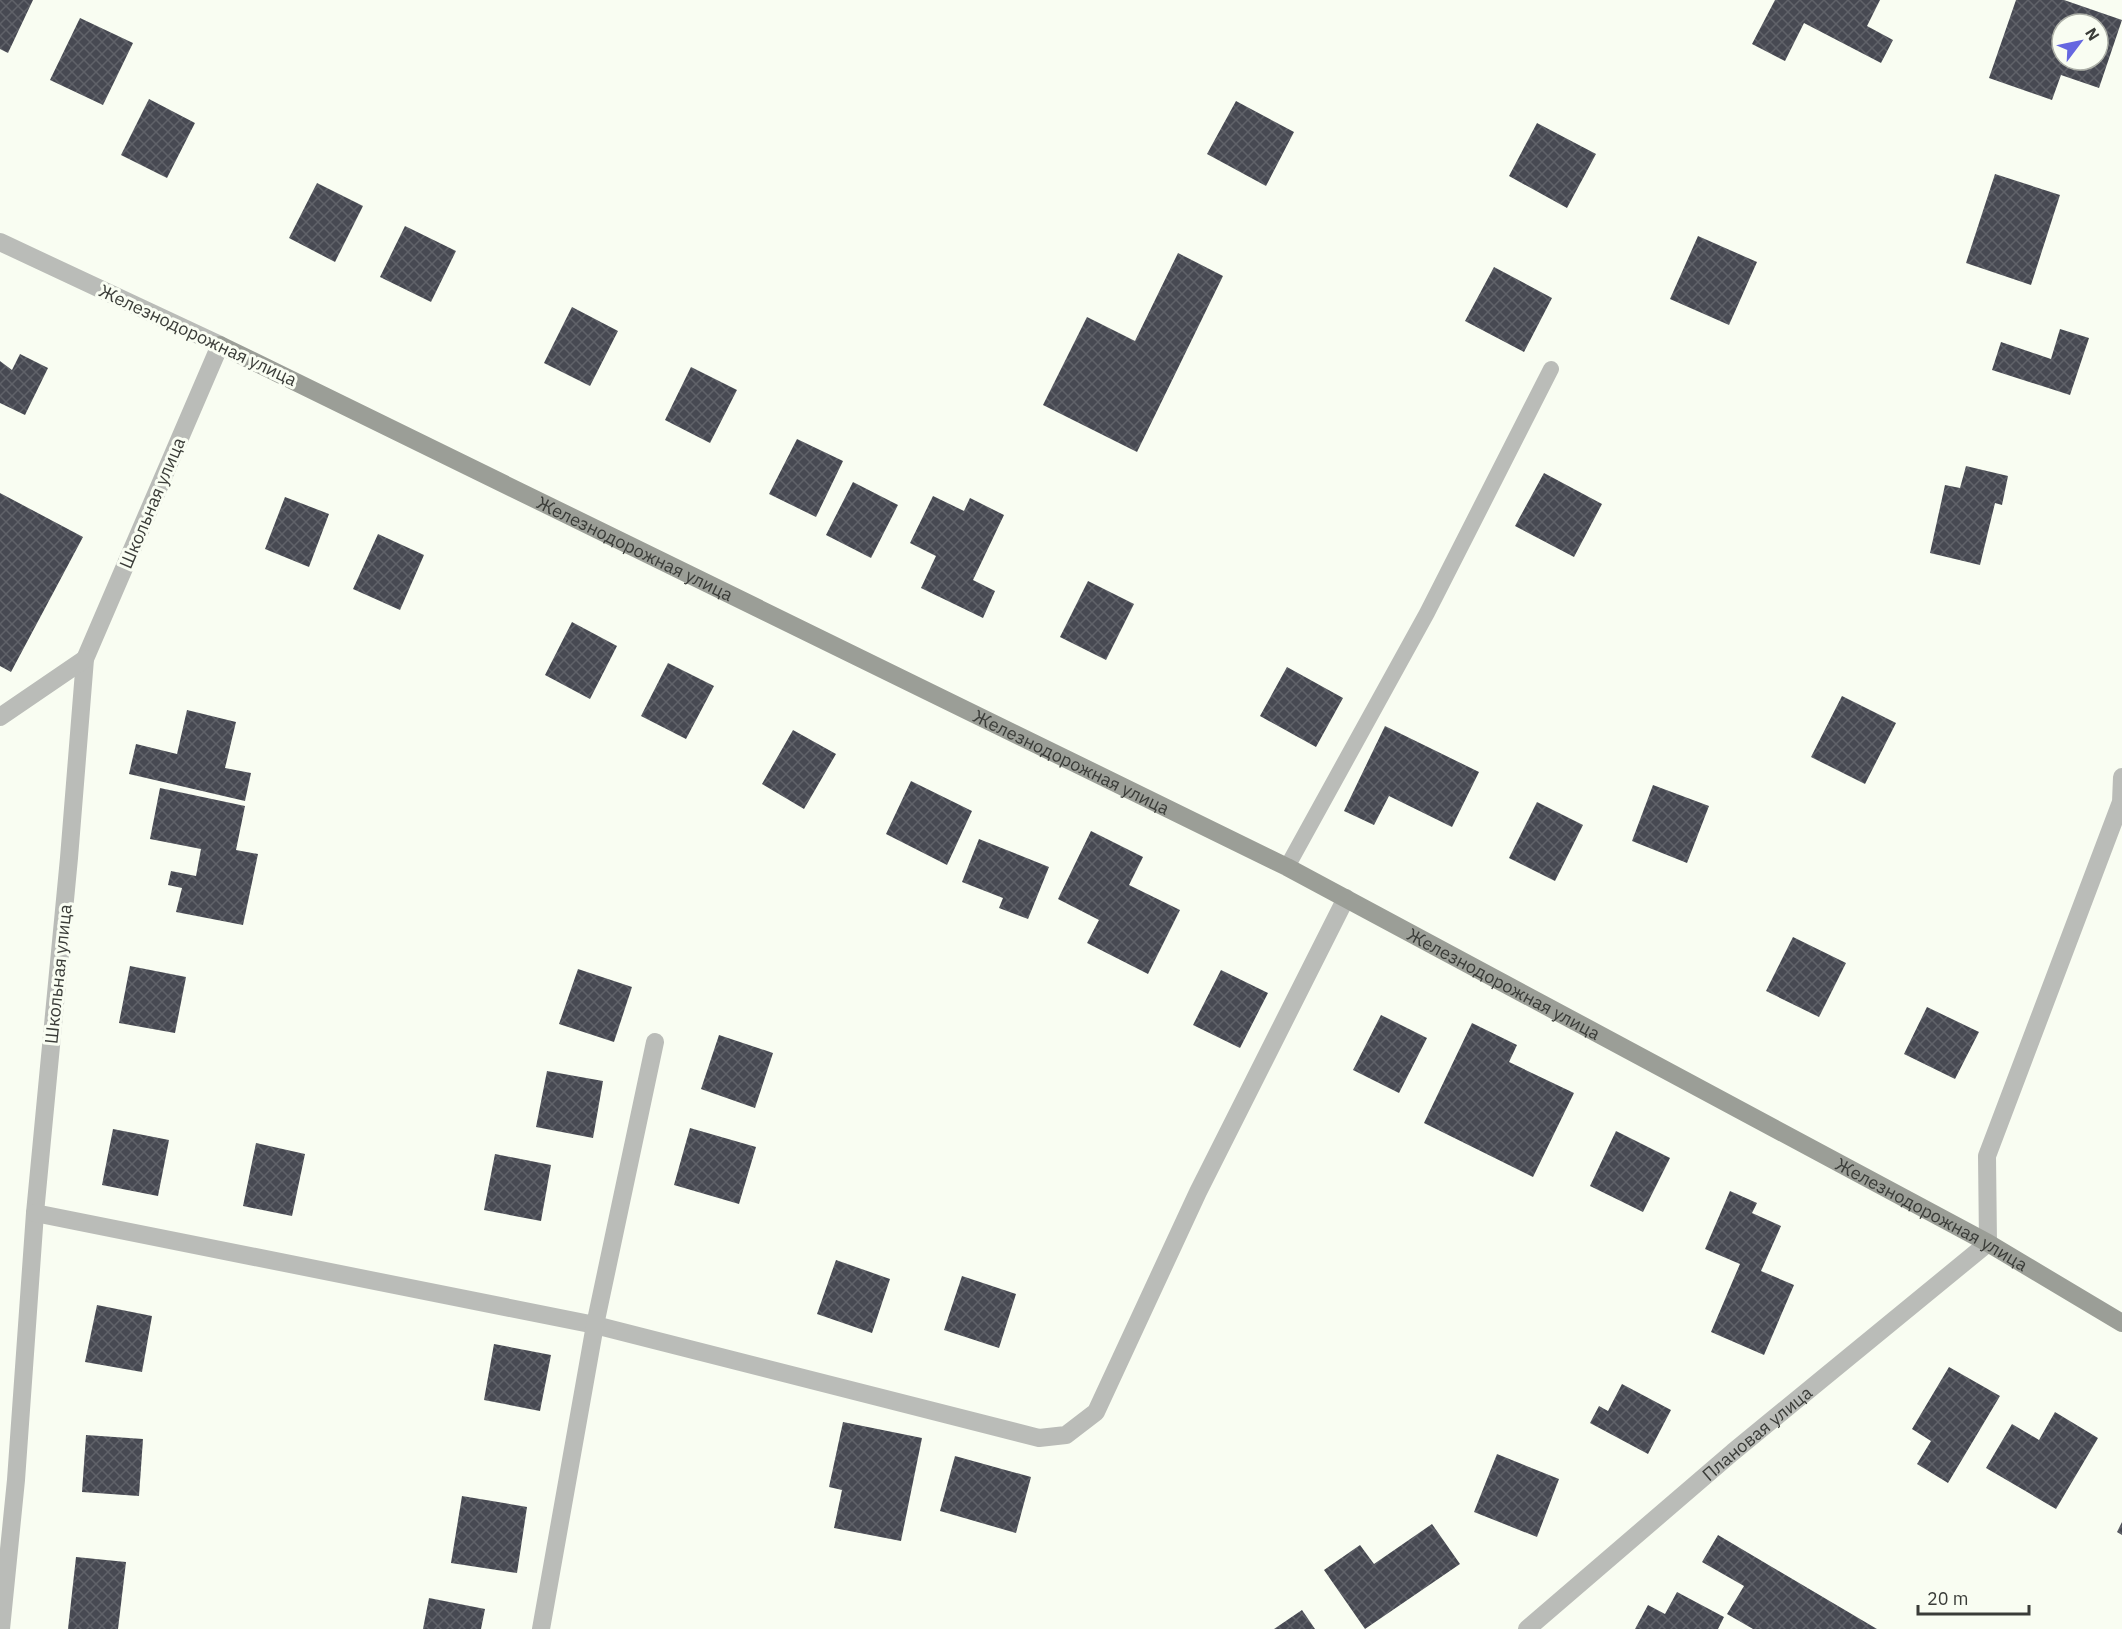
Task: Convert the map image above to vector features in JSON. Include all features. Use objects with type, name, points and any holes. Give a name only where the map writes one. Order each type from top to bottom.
[{"type":"street","name":"Железнодорожная улица","points":[[0,242],[220,345],[1287,867],[1988,1243],[2122,1323]]},
{"type":"street","name":"Школьная улица","points":[[2,1629],[16,1480],[34,1213],[69,858],[85,659],[220,345]]},
{"type":"street","points":[[0,717],[85,659]]},
{"type":"street","points":[[1988,1243],[1987,1156],[2121,802],[2122,777]]},
{"type":"street","points":[[34,1213],[595,1325],[1039,1438],[1066,1435],[1096,1412],[1198,1192],[1346,898]]},
{"type":"street","points":[[542,1629],[595,1325],[655,1042]]},
{"type":"street","name":"Плановая улица","points":[[1527,1629],[1733,1452],[1988,1243]]},
{"type":"lane","points":[[1287,867],[1427,613],[1551,369]]},
{"type":"building","points":[[0,0],[33,0],[8,53],[0,49]]},
{"type":"building","points":[[1775,0],[1880,0],[1867,26],[1893,40],[1881,63],[1804,23],[1785,61],[1752,44]]},
{"type":"building","points":[[2016,0],[2064,0],[2099,12],[2050,12],[2050,72],[2104,72],[2099,88],[2061,75],[2052,100],[1989,78]]},
{"type":"building","points":[[2110,16],[2122,20],[2110,55]]},
{"type":"building","points":[[80,18],[133,43],[103,105],[50,80]]},
{"type":"building","points":[[149,99],[195,123],[167,178],[121,155]]},
{"type":"building","points":[[1236,101],[1294,132],[1266,186],[1207,154]]},
{"type":"building","points":[[1537,123],[1596,154],[1567,208],[1509,176]]},
{"type":"building","points":[[1995,174],[2060,195],[2031,285],[1966,263]]},
{"type":"building","points":[[317,183],[363,206],[335,262],[289,238]]},
{"type":"building","points":[[405,226],[456,251],[431,302],[380,277]]},
{"type":"building","points":[[1698,236],[1757,262],[1729,325],[1670,299]]},
{"type":"building","points":[[1178,253],[1223,276],[1137,452],[1043,405],[1087,317],[1135,341]]},
{"type":"building","points":[[1494,267],[1552,298],[1524,352],[1465,321]]},
{"type":"building","points":[[572,307],[618,331],[590,386],[544,363]]},
{"type":"building","points":[[2060,329],[2089,338],[2070,395],[1992,370],[2001,342],[2051,359]]},
{"type":"building","points":[[20,354],[48,368],[25,415],[0,403],[0,361],[12,370]]},
{"type":"building","points":[[691,367],[737,390],[710,443],[665,420]]},
{"type":"building","points":[[797,439],[843,461],[816,517],[769,494]]},
{"type":"building","points":[[1966,466],[2008,476],[2002,505],[1995,503],[1980,565],[1930,553],[1945,485],[1960,488]]},
{"type":"building","points":[[1544,473],[1602,504],[1574,557],[1515,526]]},
{"type":"building","points":[[853,482],[898,505],[871,558],[826,535]]},
{"type":"building","points":[[0,493],[83,537],[11,672],[0,666]]},
{"type":"building","points":[[933,496],[964,511],[970,498],[1004,515],[973,580],[995,591],[983,618],[921,588],[936,556],[910,543]]},
{"type":"building","points":[[285,497],[329,514],[309,567],[265,549]]},
{"type":"building","points":[[378,534],[424,555],[400,610],[353,589]]},
{"type":"building","points":[[1088,581],[1134,604],[1106,660],[1060,637]]},
{"type":"building","points":[[572,622],[617,646],[590,699],[545,675]]},
{"type":"building","points":[[668,663],[714,686],[686,739],[641,716]]},
{"type":"building","points":[[1287,667],[1343,698],[1316,747],[1260,716]]},
{"type":"building","points":[[1842,696],[1896,723],[1865,784],[1811,757]]},
{"type":"building","points":[[187,710],[236,722],[225,768],[251,773],[245,801],[129,774],[136,744],[177,754]]},
{"type":"building","points":[[1385,726],[1479,772],[1452,827],[1389,796],[1374,825],[1344,811]]},
{"type":"building","points":[[793,730],[836,754],[804,809],[762,784]]},
{"type":"building","points":[[911,781],[972,811],[947,865],[886,834]]},
{"type":"building","points":[[1653,785],[1709,806],[1687,863],[1632,841]]},
{"type":"building","points":[[160,788],[245,806],[236,850],[258,854],[243,925],[176,912],[182,888],[168,885],[171,871],[196,876],[201,849],[150,839]]},
{"type":"building","points":[[1537,802],[1583,825],[1555,881],[1509,858]]},
{"type":"building","points":[[1091,831],[1143,857],[1129,885],[1180,910],[1148,974],[1087,943],[1099,920],[1058,899]]},
{"type":"building","points":[[979,839],[1049,867],[1028,919],[999,908],[1003,898],[962,882]]},
{"type":"building","points":[[1793,937],[1846,963],[1819,1017],[1766,991]]},
{"type":"building","points":[[130,966],[186,977],[175,1033],[119,1023]]},
{"type":"building","points":[[578,969],[632,987],[614,1042],[559,1024]]},
{"type":"building","points":[[1221,970],[1268,993],[1240,1048],[1193,1025]]},
{"type":"building","points":[[1927,1007],[1979,1032],[1955,1079],[1904,1054]]},
{"type":"building","points":[[1381,1015],[1427,1038],[1399,1093],[1353,1070]]},
{"type":"building","points":[[1472,1023],[1517,1045],[1509,1062],[1574,1093],[1533,1177],[1424,1123]]},
{"type":"building","points":[[719,1035],[773,1053],[755,1108],[701,1089]]},
{"type":"building","points":[[547,1071],[603,1081],[593,1138],[536,1127]]},
{"type":"building","points":[[690,1128],[756,1147],[739,1204],[674,1185]]},
{"type":"building","points":[[113,1129],[169,1140],[158,1196],[102,1185]]},
{"type":"building","points":[[1616,1131],[1670,1158],[1643,1212],[1590,1186]]},
{"type":"building","points":[[256,1143],[305,1154],[292,1216],[243,1206]]},
{"type":"building","points":[[495,1154],[551,1165],[541,1221],[484,1210]]},
{"type":"building","points":[[1730,1191],[1757,1203],[1752,1213],[1781,1226],[1761,1271],[1794,1285],[1764,1355],[1711,1332],[1740,1264],[1705,1249]]},
{"type":"building","points":[[836,1260],[890,1279],[872,1333],[817,1314]]},
{"type":"building","points":[[962,1276],[1016,1294],[999,1348],[944,1330]]},
{"type":"building","points":[[97,1305],[152,1316],[142,1372],[85,1362]]},
{"type":"building","points":[[494,1344],[551,1355],[540,1411],[484,1400]]},
{"type":"building","points":[[1949,1367],[2000,1396],[1948,1483],[1917,1464],[1931,1441],[1912,1429]]},
{"type":"building","points":[[1622,1384],[1671,1410],[1648,1454],[1590,1423],[1599,1406],[1608,1411]]},
{"type":"building","points":[[2055,1412],[2098,1438],[2056,1509],[1986,1468],[2012,1424],[2039,1440]]},
{"type":"building","points":[[843,1422],[922,1438],[901,1541],[834,1528],[842,1490],[829,1487]]},
{"type":"building","points":[[86,1435],[143,1439],[139,1496],[82,1492]]},
{"type":"building","points":[[1497,1454],[1559,1479],[1537,1537],[1474,1512]]},
{"type":"building","points":[[955,1456],[1031,1477],[1016,1533],[940,1511]]},
{"type":"building","points":[[462,1496],[527,1507],[517,1573],[451,1563]]},
{"type":"building","points":[[2122,1522],[2122,1535],[2117,1532]]},
{"type":"building","points":[[1432,1524],[1460,1564],[1365,1629],[1324,1570],[1360,1545],[1374,1564]]},
{"type":"building","points":[[1718,1535],[1877,1629],[1753,1629],[1727,1614],[1744,1586],[1702,1562]]},
{"type":"building","points":[[76,1557],[126,1562],[118,1629],[68,1629]]},
{"type":"building","points":[[1677,1592],[1724,1617],[1718,1629],[1635,1629],[1648,1605],[1665,1614]]},
{"type":"building","points":[[429,1598],[485,1609],[481,1629],[423,1629]]},
{"type":"building","points":[[1302,1610],[1315,1629],[1274,1629]]}]
